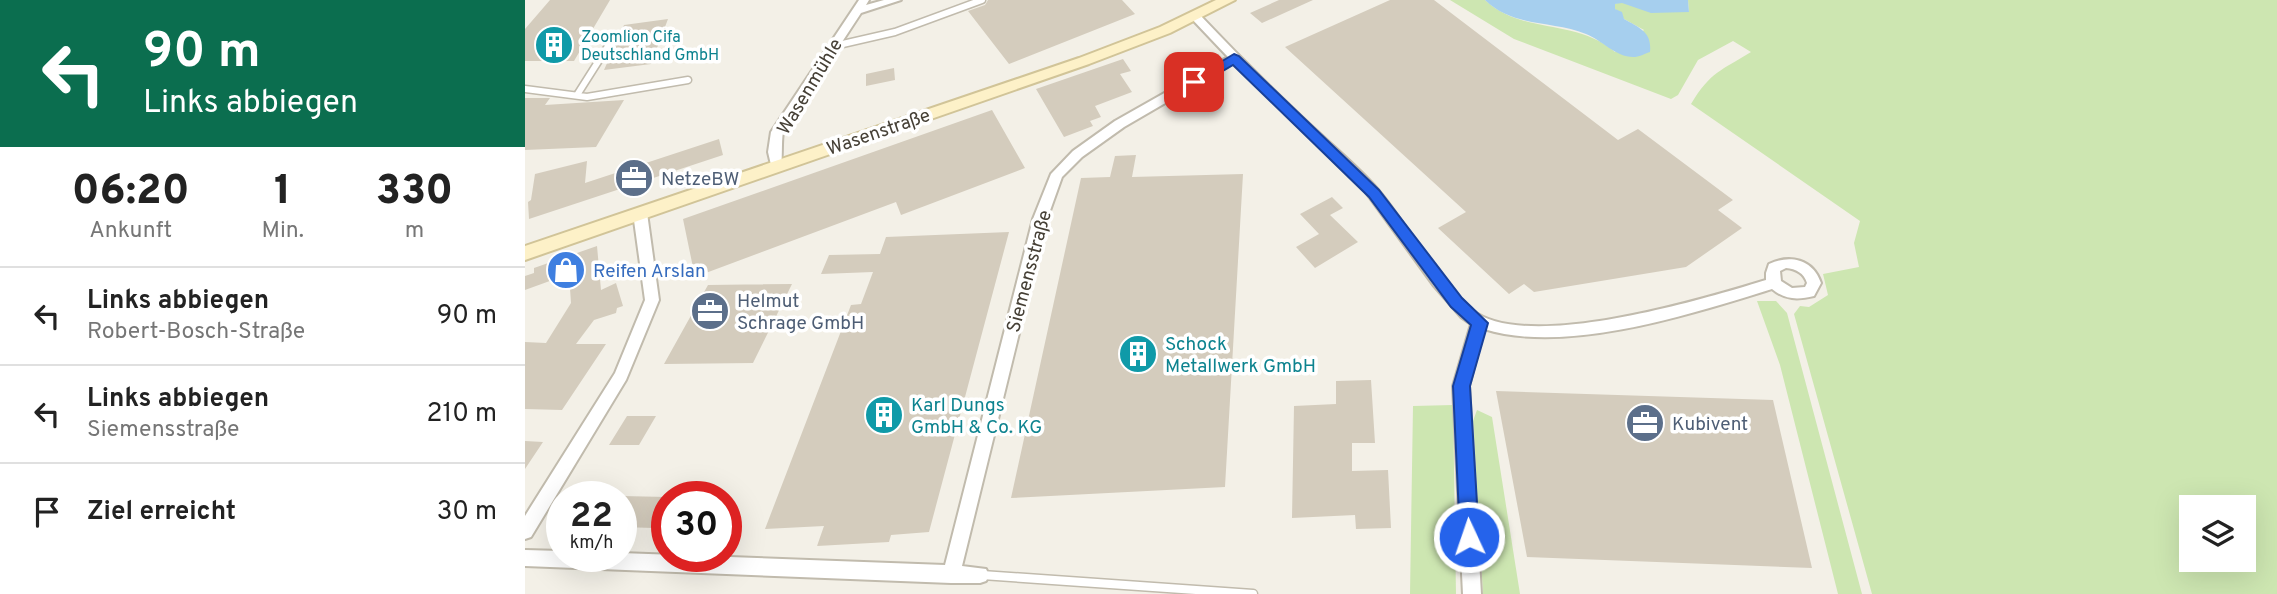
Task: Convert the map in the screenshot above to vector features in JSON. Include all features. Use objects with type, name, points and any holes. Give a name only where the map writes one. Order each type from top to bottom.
[{"type":"street","name":"Wasenmühle","points":[[776,166],[774,152],[777,132],[864,0]]},
{"type":"street","points":[[856,10],[896,0]]},
{"type":"street","name":"Wasenstraße","points":[[525,253],[1084,61],[1228,0]]},
{"type":"street","points":[[1195,16],[1234,58],[1374,194],[1456,302],[1479,323],[1506,330],[1529,331],[1604,325],[1683,310],[1774,284]]},
{"type":"street","name":"Siemensstraße","points":[[951,575],[1040,219],[1059,171],[1096,141],[1234,58]]},
{"type":"street","points":[[525,531],[621,376],[652,300],[641,213]]},
{"type":"street","points":[[1472,594],[1461,386],[1479,323]]},
{"type":"street","points":[[525,558],[980,575]]},
{"type":"lane","points":[[833,46],[895,32],[982,0]]},
{"type":"lane","points":[[577,95],[610,43]]},
{"type":"lane","points":[[525,89],[587,97],[688,80]]},
{"type":"lane","points":[[980,575],[1253,594]]},
{"type":"green space","points":[[1450,0],[1485,0],[1515,18],[1583,34],[1615,52],[1644,30],[1624,19],[1615,9],[1615,4],[1621,2],[1689,12],[1688,0],[2277,0],[2277,594],[1872,594],[1794,314],[1800,306],[1809,307],[1828,295],[1823,274],[1859,267],[1854,243],[1860,221],[1691,104],[1711,78],[1751,52],[1733,41],[1698,60],[1678,95],[1671,99],[1514,39]]},
{"type":"green space","points":[[1757,301],[1776,301],[1787,313],[1862,594],[1838,594],[1780,365]]},
{"type":"green space","points":[[1453,405],[1456,594],[1410,594],[1413,406]]},
{"type":"green space","points":[[1477,410],[1492,417],[1520,594],[1483,594],[1473,421]]},
{"type":"water","points":[[1485,0],[1688,0],[1689,12],[1651,13],[1622,3],[1615,4],[1615,9],[1622,12],[1624,19],[1644,31],[1649,40],[1650,52],[1628,57],[1573,30],[1508,15]]},
{"type":"building","name":"Zoomlion Cifa Deutschland GmbH","points":[[550,0],[610,0],[574,61],[525,61],[525,29]]},
{"type":"building","points":[[988,0],[1122,0],[1135,14],[1009,64],[968,11],[985,5]]},
{"type":"building","points":[[1279,0],[1313,0],[1262,23],[1250,13]]},
{"type":"building","points":[[1390,0],[1434,0],[1618,140],[1638,129],[1733,200],[1718,210],[1742,228],[1686,267],[1534,292],[1524,284],[1509,294],[1438,228],[1466,212],[1285,47]]},
{"type":"building","points":[[668,19],[651,64],[604,70],[624,25]]},
{"type":"building","points":[[1123,59],[1131,71],[1120,74],[1132,92],[1095,106],[1101,117],[1090,121],[1093,126],[1064,137],[1036,89]]},
{"type":"building","points":[[894,68],[895,80],[866,86],[866,74]]},
{"type":"building","points":[[525,98],[550,98],[545,105],[624,100],[596,147],[525,150]]},
{"type":"building","points":[[992,110],[1025,168],[901,215],[896,202],[695,277],[683,219]]},
{"type":"building","points":[[719,139],[723,155],[529,219],[528,202],[531,200],[535,174],[587,161],[585,183]]},
{"type":"building","name":"Schock Metallwerk GmbH","points":[[1136,155],[1132,177],[1243,174],[1225,487],[1011,498],[1081,178],[1110,177],[1115,156]]},
{"type":"building","points":[[1332,197],[1343,208],[1330,215],[1358,242],[1315,268],[1296,247],[1319,234],[1300,214]]},
{"type":"building","name":"Karl Dungs GmbH & Co. KG","points":[[1009,232],[929,532],[891,535],[889,542],[817,546],[824,526],[765,529],[851,305],[861,304],[873,272],[821,274],[829,255],[880,254],[886,237]]},
{"type":"building","points":[[597,246],[601,290],[616,283],[623,306],[617,308],[616,313],[594,320],[576,344],[606,344],[562,410],[525,409],[525,342],[546,343],[571,303],[569,274],[525,290],[525,276],[534,273],[534,268]]},
{"type":"building","points":[[792,284],[753,363],[664,364],[708,285]]},
{"type":"building","points":[[1371,380],[1375,443],[1352,443],[1352,471],[1388,470],[1391,528],[1356,529],[1355,515],[1292,518],[1294,406],[1336,404],[1336,381]]},
{"type":"building","points":[[1496,391],[1773,400],[1812,568],[1527,557]]},
{"type":"building","points":[[627,416],[656,416],[639,445],[609,445]]},
{"type":"building","points":[[525,441],[543,442],[525,469]]},
{"type":"building","points":[[637,496],[651,497],[651,528],[637,527]]},
{"type":"place","name":"Zoomlion Cifa Deutschland GmbH","points":[[554,45]]},
{"type":"place","name":"NetzeBW","points":[[634,178]]},
{"type":"place","name":"Reifen Arslan","points":[[566,270]]},
{"type":"place","name":"Helmut Schrage GmbH","points":[[710,311]]},
{"type":"place","name":"Schock Metallwerk GmbH","points":[[1138,354]]},
{"type":"place","name":"Karl Dungs GmbH & Co. KG","points":[[884,415]]},
{"type":"place","name":"Kubivent","points":[[1645,423]]},
{"type":"route","points":[[1194,82],[1234,58],[1374,194],[1456,302],[1479,323],[1461,386],[1469,537]]}]
